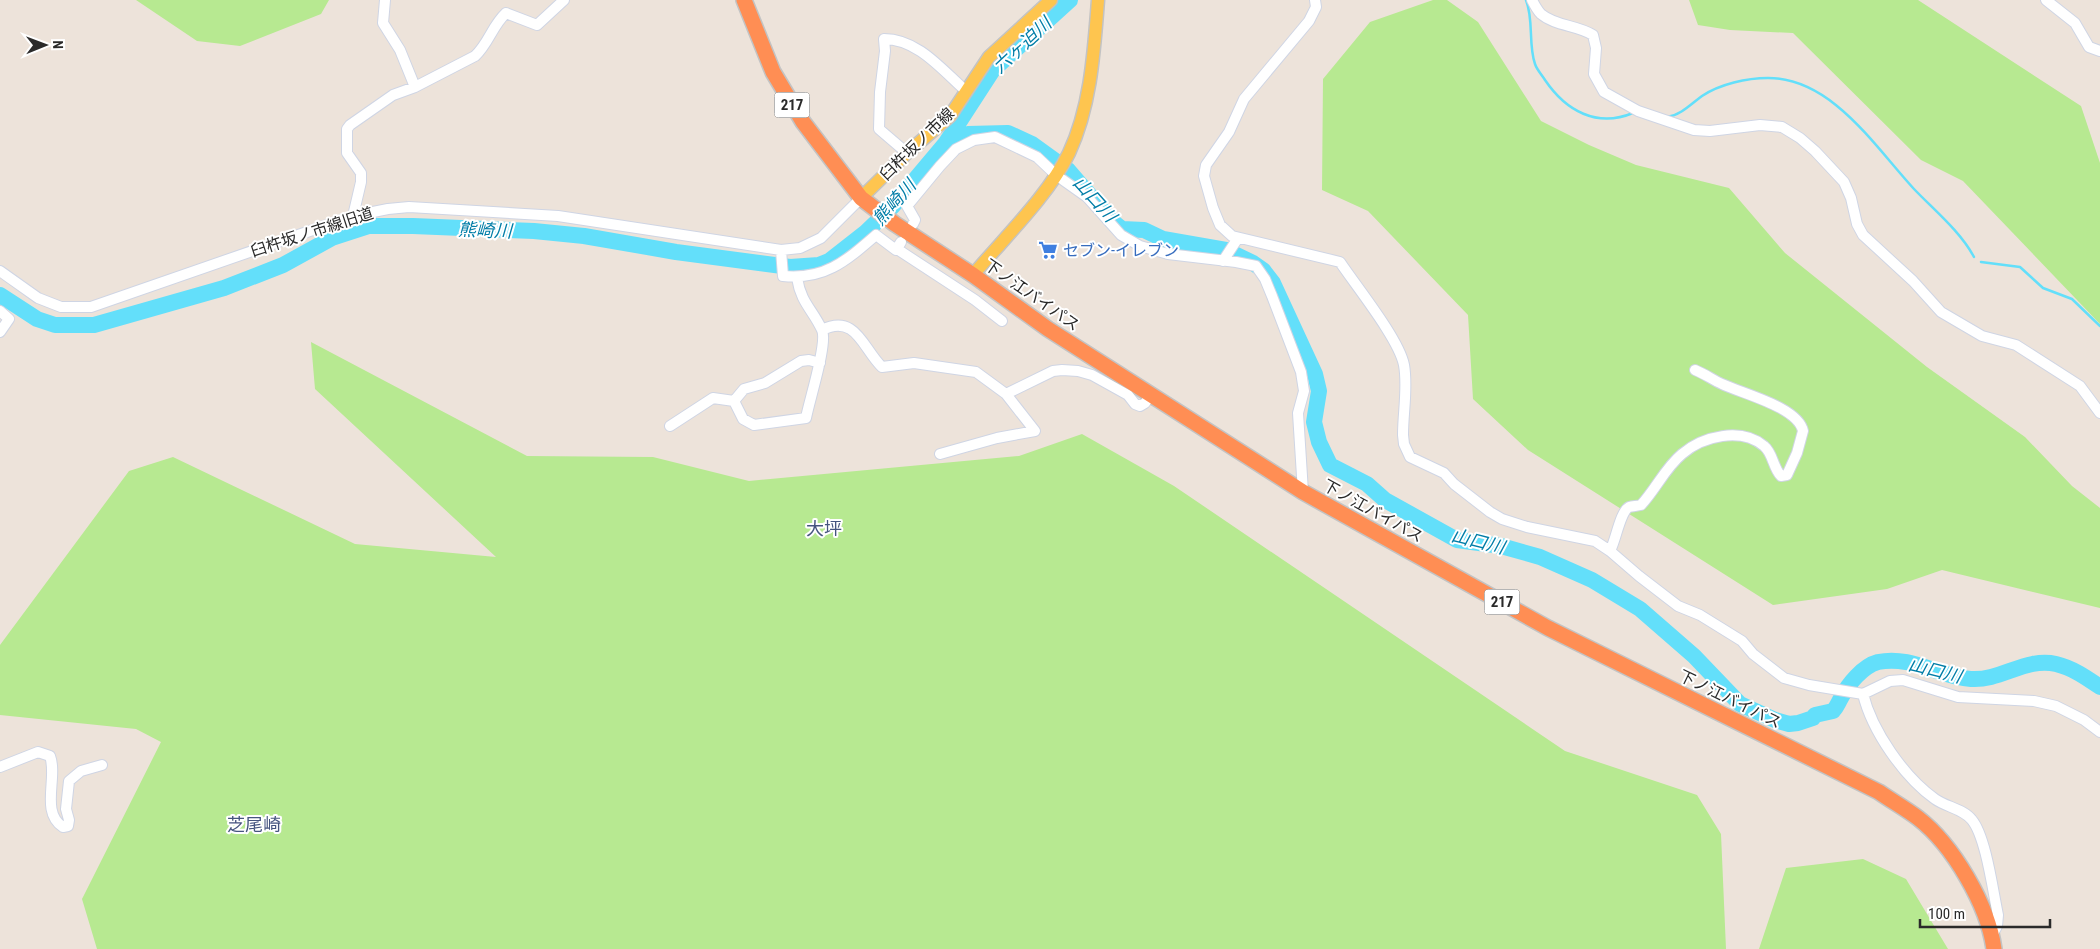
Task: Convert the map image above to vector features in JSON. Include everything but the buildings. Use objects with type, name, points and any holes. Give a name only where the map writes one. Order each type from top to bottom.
[{"type":"highway","name":"217","points":[[744,0],[778,81],[803,122],[861,198]]},
{"type":"highway","name":"下ノ江バイパス","points":[[861,198],[895,224],[973,275],[1048,329],[1303,492],[1548,628],[1879,792],[1919,819],[1953,855],[1974,890],[1993,942]]},
{"type":"main road","name":"臼杵坂ノ市線","points":[[861,198],[907,152],[950,116],[989,57],[1051,0]]},
{"type":"main road","points":[[973,275],[1047,188],[1067,155],[1084,107],[1093,64],[1098,0]]},
{"type":"street","points":[[385,0],[383,23],[400,50],[415,87]]},
{"type":"street","points":[[354,216],[361,182],[360,173],[347,153],[347,129],[385,100],[475,56],[483,49],[497,21],[506,13],[537,25],[564,0]]},
{"type":"street","points":[[1315,0],[1316,6],[1308,21],[1244,99],[1229,132],[1206,166],[1204,176],[1220,225],[1236,239],[1340,262],[1397,347],[1404,363],[1403,435],[1404,444],[1410,457],[1444,473],[1454,484],[1502,519],[1527,527],[1595,541],[1678,606],[1700,615],[1742,641],[1753,654],[1784,678],[1809,685],[1863,694],[1890,681],[1903,680],[1958,697],[2025,700],[2056,706],[2084,720],[2100,732]]},
{"type":"street","points":[[1532,0],[1540,13],[1551,20],[1584,29],[1593,35],[1596,48],[1594,74],[1604,92],[1638,111],[1694,130],[1710,131],[1760,126],[1782,128],[1800,138],[1844,182],[1851,198],[1857,224],[1863,235],[1913,281],[1941,312],[1982,336],[2016,345],[2080,386],[2100,413]]},
{"type":"street","points":[[2046,0],[2075,23],[2089,47],[2100,51]]},
{"type":"street","points":[[907,152],[879,129],[880,92],[885,51],[884,39],[898,39],[915,47],[966,91]]},
{"type":"street","points":[[913,224],[915,220],[907,206],[956,149],[974,140],[995,137],[1037,157],[1087,197],[1121,235],[1140,246],[1168,254],[1256,266],[1272,296],[1301,372],[1304,391],[1298,413],[1303,492]]},
{"type":"street","name":"臼杵坂ノ市線旧道","points":[[0,271],[38,298],[61,308],[91,308],[354,216],[409,207],[558,216],[782,253],[800,248],[821,238],[861,198]]},
{"type":"street","points":[[782,253],[783,276],[797,278],[822,273],[836,267],[876,235],[899,245],[1002,321]]},
{"type":"street","points":[[1223,260],[1236,239]]},
{"type":"street","points":[[932,271],[942,255]]},
{"type":"street","points":[[734,400],[743,419],[754,425],[806,418],[824,342],[822,330],[808,309],[799,290],[797,278]]},
{"type":"street","points":[[975,300],[986,284]]},
{"type":"street","points":[[0,311],[9,320],[0,332]]},
{"type":"street","points":[[822,330],[837,325],[850,329],[861,338],[882,367],[914,363],[976,372],[1006,394],[1035,431],[997,438],[940,454]]},
{"type":"street","points":[[734,400],[744,389],[765,383],[801,361],[809,360],[820,364]]},
{"type":"street","points":[[1006,394],[1034,379],[1062,370],[1092,374],[1128,395],[1135,404],[1140,406],[1145,403],[1150,395]]},
{"type":"street","points":[[1610,551],[1615,542],[1624,512],[1631,506],[1641,505],[1682,454],[1701,444],[1725,436],[1744,437],[1765,447],[1781,476],[1787,475],[1792,467],[1802,439],[1803,431],[1798,419],[1760,398],[1722,384],[1695,370]]},
{"type":"street","points":[[670,426],[713,398],[734,400]]},
{"type":"street","points":[[1863,694],[1866,709],[1895,759],[1934,798],[1972,820],[1980,836],[1998,915],[1993,942]]},
{"type":"street","points":[[0,767],[38,752],[50,756],[53,765],[51,809],[58,824],[63,827],[68,826],[69,820],[66,809],[69,781],[81,771],[102,765]]},
{"type":"green space","points":[[136,0],[329,0],[321,14],[240,46],[197,41]]},
{"type":"green space","points":[[1433,0],[1447,0],[1478,22],[1541,121],[1589,145],[1636,165],[1729,188],[1785,253],[1927,367],[2025,437],[2072,486],[2100,508],[2100,608],[1942,570],[1887,589],[1773,605],[1528,450],[1473,399],[1468,315],[1368,211],[1322,190],[1323,79],[1370,22]]},
{"type":"green space","points":[[1689,0],[1918,0],[2081,106],[2100,163],[2100,324],[1963,181],[1921,160],[1793,33],[1730,30],[1698,25]]},
{"type":"green space","points":[[311,342],[527,456],[653,457],[749,481],[1019,456],[1082,434],[1174,486],[1565,751],[1697,795],[1721,834],[1726,949],[97,949],[82,899],[161,742],[136,729],[0,715],[0,645],[129,471],[173,457],[355,544],[496,557],[315,389]]},
{"type":"green space","points":[[1863,859],[1906,879],[1948,949],[1759,949],[1786,868]]},
{"type":"waterway","name":"熊崎川","points":[[0,295],[37,319],[55,325],[94,325],[224,288],[283,265],[332,238],[369,226],[534,231],[584,236],[676,252],[790,267],[819,265],[829,261],[866,232],[892,207],[945,144],[993,70],[1070,0]]},
{"type":"waterway","points":[[1526,0],[1530,16],[1535,64],[1553,91],[1583,114],[1607,119],[1633,113]]},
{"type":"waterway","points":[[1667,117],[1681,112],[1709,92],[1725,85],[1751,79],[1768,78],[1791,81],[1812,89],[1832,102],[1868,135],[1914,189],[1962,238],[1974,257]]},
{"type":"waterway","name":"山口川","points":[[945,144],[950,140],[968,134],[1008,133],[1032,144],[1068,170],[1112,221],[1122,229],[1144,230],[1163,239],[1226,250],[1263,270],[1273,283],[1315,374],[1319,391],[1314,422],[1319,442],[1330,465],[1367,484],[1385,500],[1457,540],[1501,546],[1540,557],[1592,580],[1640,609],[1694,656],[1740,704],[1775,720],[1789,724],[1798,723],[1813,718],[1815,715],[1833,711],[1856,676],[1872,664],[1890,661],[1902,661],[1948,675],[1971,679],[1993,677],[2034,664],[2056,664],[2074,671],[2100,687]]},
{"type":"waterway","points":[[1981,262],[2020,267],[2043,288],[2072,299],[2100,326]]},
{"type":"place","name":"セブン-イレブン","points":[[1048,250]]},
{"type":"district","name":"大坪","points":[[824,528]]},
{"type":"district","name":"芝尾崎","points":[[254,824]]},
{"type":"water label","name":"六ヶ迫川","points":[[1022,45]]}]
